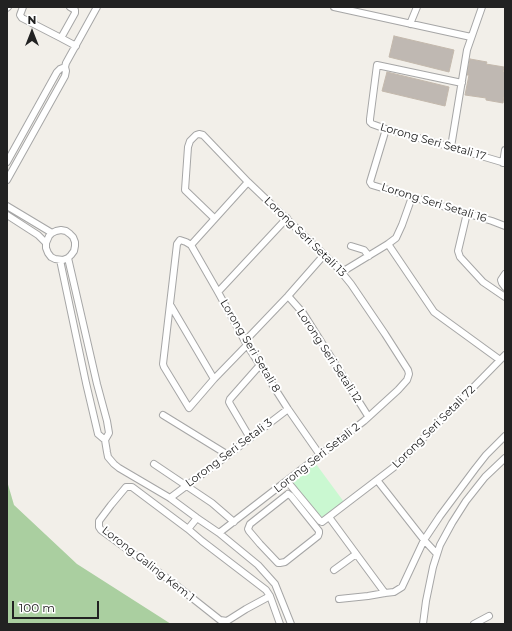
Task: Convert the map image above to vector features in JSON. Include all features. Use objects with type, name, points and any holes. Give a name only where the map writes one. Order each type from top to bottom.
[{"type":"street","points":[[23,7],[20,15],[22,18],[76,46]]},
{"type":"street","points":[[61,38],[75,13],[70,7]]},
{"type":"street","points":[[7,162],[57,72],[64,67],[97,7]]},
{"type":"street","points":[[334,7],[471,37]]},
{"type":"street","points":[[410,24],[417,7]]},
{"type":"street","points":[[452,147],[467,50],[482,7]]},
{"type":"street","name":"Lorong Seri Setali 17","points":[[462,83],[377,65],[370,122],[386,129],[504,163]]},
{"type":"street","points":[[7,180],[65,76],[66,71],[64,67]]},
{"type":"street","name":"Lorong Seri Setali 16","points":[[386,129],[370,182],[372,185],[505,226]]},
{"type":"street","name":"Lorong Seri Setali 13","points":[[214,218],[185,190],[188,147],[190,141],[196,135],[203,135],[248,182],[342,272],[408,370],[409,377]]},
{"type":"street","points":[[504,163],[505,150]]},
{"type":"street","points":[[248,182],[190,245],[180,240],[178,244],[163,364],[189,408],[324,255]]},
{"type":"street","points":[[342,272],[396,238],[412,197]]},
{"type":"street","points":[[7,206],[52,233]]},
{"type":"street","points":[[468,214],[458,251],[460,257],[483,282],[505,297]]},
{"type":"street","points":[[7,215],[38,235],[46,243]]},
{"type":"street","points":[[218,292],[287,218]]},
{"type":"street","points":[[61,230],[66,231],[73,237],[75,246],[68,258],[60,260],[55,259],[48,253],[46,243],[52,233],[61,230]]},
{"type":"street","points":[[388,244],[434,312],[500,360]]},
{"type":"street","name":"Lorong Seri Setali 8","points":[[190,245],[246,343],[320,455]]},
{"type":"street","points":[[351,246],[364,250],[369,256]]},
{"type":"street","points":[[68,258],[107,421],[109,433],[105,440],[108,457],[119,468],[170,498],[236,545],[258,565],[272,580],[277,588],[291,624]]},
{"type":"street","points":[[60,260],[98,434],[105,440]]},
{"type":"street","points":[[505,274],[501,280],[505,287]]},
{"type":"street","name":"Lorong Seri Setali 12","points":[[288,296],[303,314],[368,416]]},
{"type":"street","points":[[171,306],[214,379]]},
{"type":"street","name":"Lorong Seri Setali 72","points":[[287,481],[322,522],[398,464],[505,355]]},
{"type":"street","points":[[250,438],[229,402],[260,365]]},
{"type":"street","name":"Lorong Seri Setali 2","points":[[219,533],[364,421],[398,390],[409,377]]},
{"type":"street","name":"Lorong Seri Setali 3","points":[[170,498],[288,408]]},
{"type":"street","points":[[163,415],[228,455]]},
{"type":"street","points":[[339,599],[394,592],[402,587],[424,540],[440,516],[486,455],[505,436]]},
{"type":"street","points":[[423,624],[433,567],[437,554],[452,523],[466,501],[485,477],[505,458]]},
{"type":"street","points":[[154,464],[212,503],[234,522]]},
{"type":"street","points":[[377,480],[424,540],[437,554]]},
{"type":"street","name":"Lorong Galing Kem 1","points":[[270,596],[227,621],[220,620],[172,582],[101,530],[99,527],[99,521],[126,487],[132,487],[266,590],[270,596],[280,624]]},
{"type":"street","points":[[290,494],[319,531],[318,536],[282,563],[278,562],[260,544],[248,529],[250,524],[275,505],[290,494]]},
{"type":"street","points":[[267,496],[275,505]]},
{"type":"street","points":[[328,517],[385,593]]},
{"type":"street","points":[[188,529],[197,518]]},
{"type":"street","points":[[334,570],[356,554]]},
{"type":"street","points":[[474,624],[490,616]]},
{"type":"green space","points":[[316,464],[344,502],[321,520],[288,482]]},
{"type":"green space","points":[[7,481],[14,505],[77,564],[171,624],[7,624]]},
{"type":"building","points":[[394,36],[454,50],[449,72],[389,57]]},
{"type":"building","points":[[470,59],[487,62],[486,64],[504,67],[503,72],[505,72],[505,90],[503,103],[486,100],[486,98],[465,95],[469,75],[467,75]]},
{"type":"building","points":[[387,72],[449,87],[445,106],[382,91]]}]
